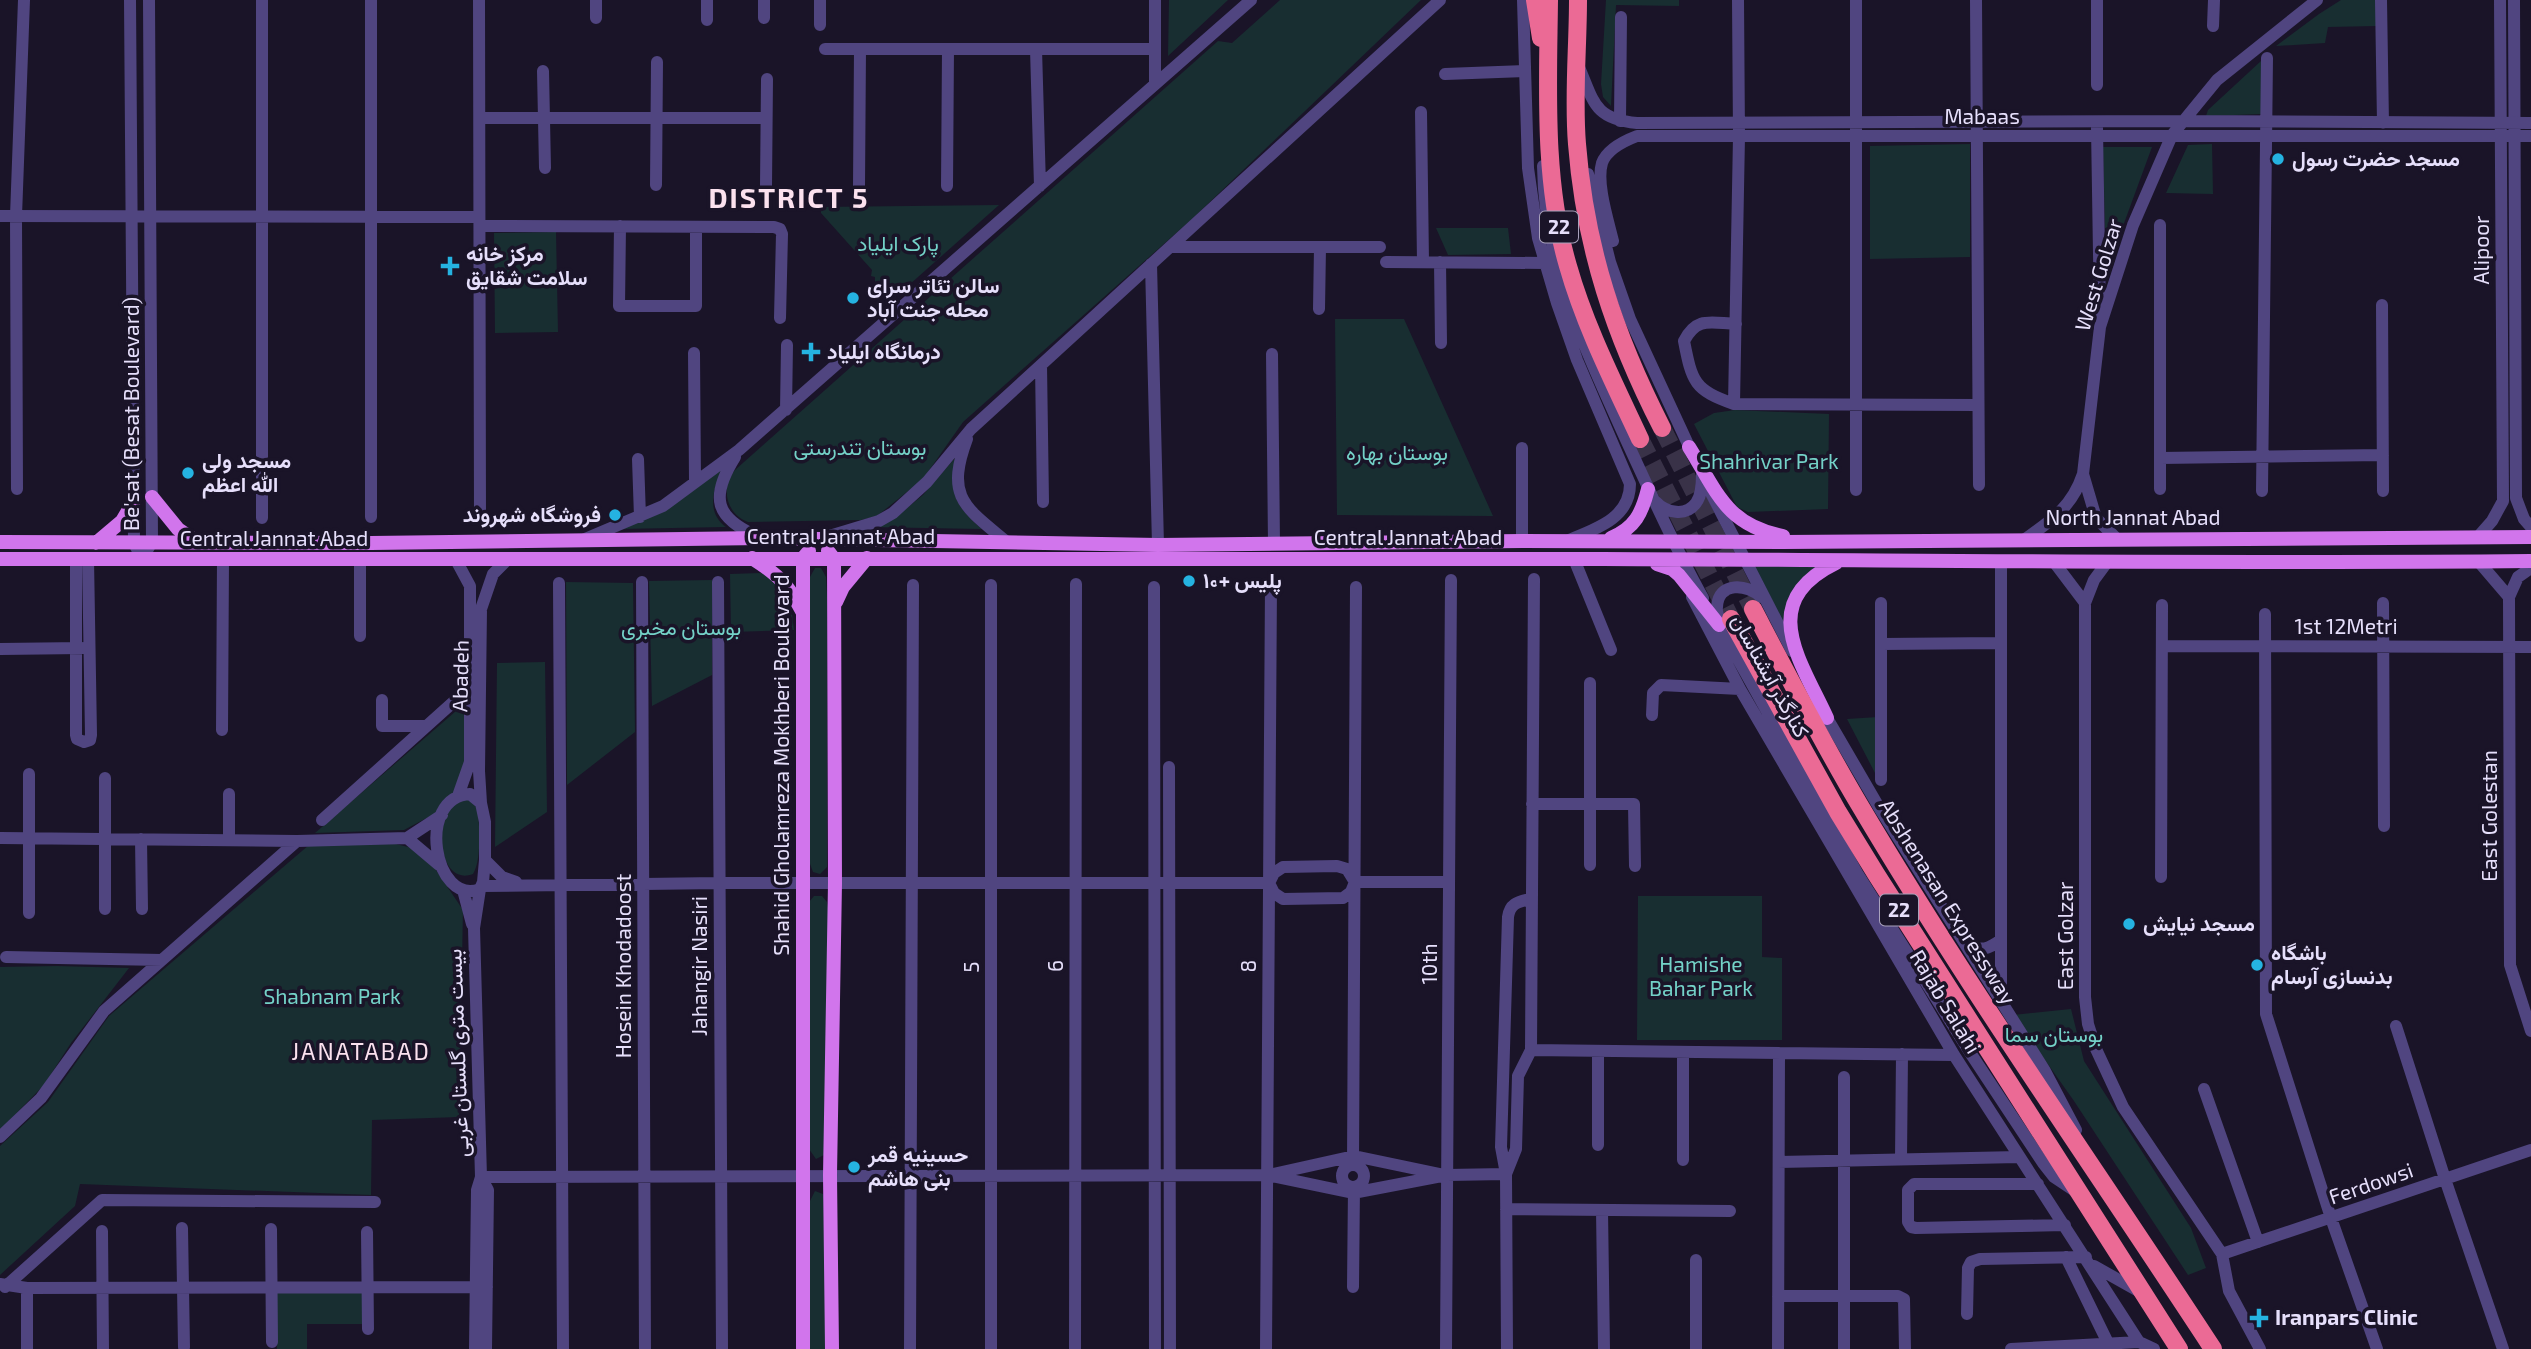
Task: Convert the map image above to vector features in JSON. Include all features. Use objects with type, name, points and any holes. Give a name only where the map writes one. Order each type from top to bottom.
[{"type":"highway","points":[[1535,0],[1549,75]]},
{"type":"highway","name":"22","points":[[1549,0],[1549,126],[1558,223],[1567,265],[1582,309],[1640,439]]},
{"type":"highway","name":"22","points":[[1578,0],[1577,123],[1580,168],[1594,257],[1621,339],[1662,428]]},
{"type":"highway","name":"Abshenasan Expressway","points":[[1760,605],[1821,738],[1888,853],[2213,1349]]},
{"type":"highway","name":"Abshenasan Expressway","points":[[1724,626],[1844,822],[2179,1349]]},
{"type":"highway","points":[[2157,1315],[2165,1349]]},
{"type":"main road","points":[[1689,447],[1729,509],[1739,519],[1751,527],[1770,533],[1819,542]]},
{"type":"main road","points":[[1605,541],[1631,527],[1651,494]]},
{"type":"main road","points":[[152,497],[178,529],[197,542]]},
{"type":"main road","points":[[96,543],[122,521],[134,501]]},
{"type":"main road","name":"North Jannat Abad","points":[[1672,540],[1819,542],[2531,537]]},
{"type":"main road","name":"Central Jannat Abad","points":[[0,542],[763,538],[1158,545],[1672,540]]},
{"type":"main road","points":[[819,540],[834,559],[835,883],[830,1175],[832,1349]]},
{"type":"main road","name":"Shahid Gholamreza Mokhberi Boulevard","points":[[803,1349],[803,558],[819,540]]},
{"type":"main road","points":[[1898,541],[1891,551],[1898,561]]},
{"type":"main road","points":[[1414,542],[1415,559]]},
{"type":"main road","points":[[751,557],[777,574],[804,615]]},
{"type":"main road","name":"Central Jannat Abad","points":[[0,559],[456,560],[751,557],[1745,560]]},
{"type":"main road","points":[[834,606],[843,587],[867,558]]},
{"type":"main road","points":[[1607,559],[1663,565],[1672,569],[1724,626]]},
{"type":"main road","name":"North Jannat Abad","points":[[1745,560],[2531,561]]},
{"type":"main road","points":[[1827,719],[1791,634],[1790,611],[1798,592],[1808,580],[1841,560]]},
{"type":"street","points":[[17,489],[16,216],[24,0]]},
{"type":"street","name":"Be'sat (Besat Boulevard)","points":[[130,0],[134,543],[142,559]]},
{"type":"street","name":"Be'sat (Besat Boulevard)","points":[[142,559],[152,542],[149,0]]},
{"type":"street","points":[[262,0],[262,519]]},
{"type":"street","points":[[371,0],[371,517]]},
{"type":"street","points":[[480,0],[480,516]]},
{"type":"street","points":[[596,0],[596,18]]},
{"type":"street","points":[[707,0],[707,20]]},
{"type":"street","points":[[764,0],[764,18]]},
{"type":"street","points":[[820,0],[820,25]]},
{"type":"street","points":[[1155,0],[1155,84]]},
{"type":"street","points":[[579,541],[663,506],[739,450],[1251,0]]},
{"type":"street","points":[[819,540],[879,521],[893,513],[928,482],[971,429],[1440,0]]},
{"type":"street","points":[[1523,0],[1531,192],[1545,262],[1577,360],[1630,484],[1628,500],[1617,516],[1567,541]]},
{"type":"street","points":[[1734,404],[1739,136],[1738,0]]},
{"type":"street","points":[[1856,0],[1856,490]]},
{"type":"street","points":[[1976,0],[1979,485]]},
{"type":"street","points":[[2097,0],[2097,85]]},
{"type":"street","points":[[2213,26],[2214,0]]},
{"type":"street","name":"West Golzar","points":[[2024,540],[2055,518],[2077,492],[2083,474],[2100,327],[2133,225],[2172,135],[2217,80],[2317,0]]},
{"type":"street","points":[[2381,0],[2383,123]]},
{"type":"street","name":"Alipoor","points":[[2500,0],[2508,130]]},
{"type":"street","name":"Alipoor","points":[[2514,0],[2508,130],[2509,456],[2516,498],[2524,519],[2531,527]]},
{"type":"street","points":[[1577,63],[1593,99],[1604,115],[1620,121],[1620,17]]},
{"type":"street","points":[[825,49],[1154,49]]},
{"type":"street","points":[[859,186],[860,49]]},
{"type":"street","points":[[947,186],[948,49]]},
{"type":"street","points":[[1036,49],[1040,186]]},
{"type":"street","points":[[2263,491],[2267,58]]},
{"type":"street","points":[[656,185],[657,62]]},
{"type":"street","points":[[543,71],[545,168]]},
{"type":"street","points":[[1445,74],[1525,71]]},
{"type":"street","points":[[766,186],[767,79]]},
{"type":"street","points":[[1421,111],[1423,262]]},
{"type":"street","points":[[480,118],[766,118]]},
{"type":"street","name":"Mabaas","points":[[1620,121],[1739,121],[1856,129]]},
{"type":"street","name":"Mabaas","points":[[2097,130],[2182,121],[2383,123],[2508,130],[2531,136]]},
{"type":"street","points":[[1577,123],[1610,262],[1630,320],[1745,560],[1760,605]]},
{"type":"street","name":"Mabaas","points":[[1630,320],[1605,206],[1602,163],[1610,151],[1637,136],[1739,136],[1856,129],[1975,129],[2265,136],[2508,130],[2531,123]]},
{"type":"street","name":"کنارگذر آبشناسان","points":[[1549,126],[1544,165],[1544,195],[1549,232],[1582,342],[1681,559],[1724,626]]},
{"type":"street","points":[[2097,130],[2100,327]]},
{"type":"street","points":[[0,216],[371,217],[620,226],[774,227],[780,229],[780,318]]},
{"type":"street","points":[[2160,225],[2160,489]]},
{"type":"street","points":[[620,226],[619,306],[696,306],[696,227]]},
{"type":"street","points":[[1170,247],[1381,247]]},
{"type":"street","points":[[1318,309],[1320,247]]},
{"type":"street","points":[[1385,262],[1545,262]]},
{"type":"street","points":[[1440,262],[1441,343]]},
{"type":"street","points":[[1151,264],[1158,545]]},
{"type":"street","points":[[2382,305],[2383,491]]},
{"type":"street","points":[[1736,324],[1700,323],[1690,329],[1684,341],[1694,378],[1704,391],[1734,404],[1978,405]]},
{"type":"street","points":[[786,410],[787,345]]},
{"type":"street","points":[[694,353],[695,481]]},
{"type":"street","points":[[1272,354],[1273,544]]},
{"type":"street","points":[[1041,365],[1043,502]]},
{"type":"street","points":[[971,429],[958,464],[960,494],[968,510],[1008,543]]},
{"type":"street","points":[[1522,448],[1522,541]]},
{"type":"street","points":[[739,450],[723,480],[722,508],[731,523],[763,538]]},
{"type":"street","points":[[2160,458],[2383,455]]},
{"type":"street","points":[[2477,538],[2492,521],[2503,501],[2509,456],[2531,456]]},
{"type":"street","points":[[638,459],[640,517]]},
{"type":"street","points":[[1651,494],[1667,510],[1680,512],[1689,509],[1696,504],[1700,494],[1702,474]]},
{"type":"street","name":"West Golzar","points":[[2083,474],[2096,518],[2118,540]]},
{"type":"street","points":[[82,559],[83,648],[91,735],[90,740],[84,743],[77,739],[76,735],[83,648]]},
{"type":"street","points":[[222,730],[223,559]]},
{"type":"street","name":"Abadeh","points":[[474,928],[485,860],[485,822],[479,771],[481,609],[493,574],[508,559]]},
{"type":"street","points":[[1574,559],[1611,650]]},
{"type":"street","points":[[360,560],[360,636]]},
{"type":"street","name":"Abadeh","points":[[456,560],[470,586],[470,762],[458,796]]},
{"type":"street","points":[[2000,999],[2001,561]]},
{"type":"street","name":"East Golzar","points":[[2108,561],[2094,580],[2085,603],[2085,997],[2088,1024],[2095,1049],[2123,1107],[2222,1254],[2229,1291],[2260,1349]]},
{"type":"street","points":[[2054,562],[2085,603]]},
{"type":"street","points":[[2479,562],[2509,597],[2518,577],[2531,568]]},
{"type":"street","points":[[1506,1174],[1516,1149],[1518,1076],[1531,1050],[1534,579]]},
{"type":"street","name":"10th","points":[[1446,1349],[1451,580]]},
{"type":"street","name":"Hosein Khodadoost","points":[[642,582],[645,1349]]},
{"type":"street","name":"Jahangir Nasiri","points":[[718,582],[722,1349]]},
{"type":"street","points":[[559,583],[563,1349]]},
{"type":"street","name":"6","points":[[1075,1349],[1076,584]]},
{"type":"street","name":"8","points":[[1266,1349],[1271,584]]},
{"type":"street","name":"Rajab Salahi","points":[[1686,584],[1740,689],[1954,1055],[2088,1261],[2135,1344]]},
{"type":"street","points":[[911,1349],[913,585]]},
{"type":"street","name":"5","points":[[991,585],[991,1349]]},
{"type":"street","points":[[1724,626],[1716,608],[1719,598],[1724,591],[1740,586],[1749,588],[1880,809],[2045,1071],[2101,1177]]},
{"type":"street","points":[[1154,587],[1155,1349]]},
{"type":"street","points":[[1354,1190],[1347,1185],[1343,1176],[1353,1161],[1356,587]]},
{"type":"street","points":[[470,595],[485,595]]},
{"type":"street","name":"East Golestan","points":[[2509,597],[2510,965],[2531,1031]]},
{"type":"street","points":[[1881,603],[1881,780]]},
{"type":"street","points":[[2383,603],[2384,826]]},
{"type":"street","points":[[2161,877],[2162,605]]},
{"type":"street","points":[[2265,614],[2266,1014],[2331,1218],[2377,1349]]},
{"type":"street","points":[[1881,644],[2001,643]]},
{"type":"street","name":"1st 12Metri","points":[[2162,646],[2531,647]]},
{"type":"street","points":[[0,649],[83,648]]},
{"type":"street","points":[[1590,683],[1590,865]]},
{"type":"street","points":[[1652,715],[1653,693],[1661,685],[1740,689]]},
{"type":"street","points":[[322,820],[470,688]]},
{"type":"street","points":[[382,700],[382,726],[426,726]]},
{"type":"street","points":[[1169,767],[1170,1349]]},
{"type":"street","points":[[29,774],[29,913]]},
{"type":"street","points":[[105,778],[105,909]]},
{"type":"street","points":[[229,794],[229,840]]},
{"type":"street","points":[[474,928],[463,890],[450,878],[437,856],[436,838],[442,815],[458,796],[470,794],[481,803]]},
{"type":"street","points":[[1532,804],[1634,804],[1635,866]]},
{"type":"street","points":[[0,838],[297,841],[407,838],[442,815]]},
{"type":"street","points":[[407,838],[442,867]]},
{"type":"street","points":[[141,839],[142,909]]},
{"type":"street","points":[[0,1137],[41,1098],[104,1011],[297,841]]},
{"type":"street","points":[[485,860],[502,877],[527,884]]},
{"type":"street","points":[[1337,866],[1351,872],[1355,882],[1351,892],[1343,898],[1288,900],[1273,894],[1269,883],[1274,873],[1283,867],[1337,866]]},
{"type":"street","points":[[1355,882],[1449,882]]},
{"type":"street","points":[[463,890],[527,884],[1269,883]]},
{"type":"street","points":[[1507,1349],[1506,1174],[1501,1147],[1508,917],[1514,903],[1530,900]]},
{"type":"street","name":"بیست متری گلستان غربی","points":[[474,928],[481,1177],[477,1190],[486,1349]]},
{"type":"street","points":[[1966,943],[1980,950],[2001,940]]},
{"type":"street","points":[[6,957],[162,960]]},
{"type":"street","points":[[2396,1026],[2503,1349]]},
{"type":"street","points":[[1531,1050],[1954,1055]]},
{"type":"street","points":[[1598,1051],[1598,1145]]},
{"type":"street","points":[[1683,1052],[1683,1160]]},
{"type":"street","points":[[1778,1349],[1779,1053]]},
{"type":"street","points":[[1901,1159],[1902,1054]]},
{"type":"street","points":[[1844,1077],[1844,1349]]},
{"type":"street","points":[[2204,1089],[2258,1242]]},
{"type":"street","name":"Ferdowsi","points":[[2222,1254],[2531,1150]]},
{"type":"street","points":[[1779,1162],[2019,1157]]},
{"type":"street","points":[[481,1177],[1267,1175],[1353,1161],[1447,1175]]},
{"type":"street","points":[[1267,1175],[1354,1190],[1447,1175],[1506,1174]]},
{"type":"street","points":[[2038,1184],[1914,1184],[1909,1186],[1908,1222],[1911,1227],[2065,1225]]},
{"type":"street","points":[[1353,1287],[1354,1190]]},
{"type":"street","points":[[3,1287],[103,1200],[374,1202]]},
{"type":"street","points":[[1506,1209],[1730,1211]]},
{"type":"street","points":[[1602,1210],[1604,1349]]},
{"type":"street","points":[[182,1228],[184,1348]]},
{"type":"street","points":[[271,1229],[272,1342]]},
{"type":"street","points":[[102,1231],[103,1349]]},
{"type":"street","points":[[368,1231],[368,1329]]},
{"type":"street","points":[[1967,1314],[1968,1268],[1971,1262],[1980,1259],[2066,1257],[2088,1261],[2143,1293]]},
{"type":"street","points":[[2066,1257],[2108,1343]]},
{"type":"street","points":[[1696,1260],[1696,1349]]},
{"type":"street","points":[[3,1287],[481,1287]]},
{"type":"street","name":"بیست متری گلستان غربی","points":[[475,1349],[481,1287]]},
{"type":"street","points":[[27,1288],[27,1349]]},
{"type":"street","points":[[1778,1296],[1844,1294],[1904,1298],[1905,1349]]},
{"type":"street","points":[[2011,1349],[2108,1343],[2135,1344],[2154,1349]]},
{"type":"green space","points":[[1169,0],[1228,0],[1168,56]]},
{"type":"green space","name":"بوستان تندرستی","points":[[1280,0],[1421,0],[1192,219],[963,422],[923,479],[877,516],[861,520],[748,522],[735,513],[730,507],[727,492],[730,477],[735,470],[1218,41],[1232,43]]},
{"type":"green space","points":[[1606,0],[1679,0],[1679,6],[1616,5],[1611,106],[1603,97],[1601,84]]},
{"type":"green space","points":[[2341,0],[2376,0],[2377,26],[2328,27],[2325,43],[2276,46],[2319,14]]},
{"type":"green space","points":[[2261,61],[2263,114],[2206,116],[2208,110]]},
{"type":"green space","points":[[1970,144],[1970,257],[1870,259],[1870,146]]},
{"type":"green space","points":[[2212,144],[2213,194],[2166,193],[2188,145]]},
{"type":"green space","points":[[2103,147],[2152,147],[2123,226],[2105,228]]},
{"type":"green space","name":"پارک ایلیاد","points":[[999,205],[891,301],[875,291],[872,270],[821,213],[821,207]]},
{"type":"green space","points":[[1436,228],[1508,228],[1511,254],[1448,255]]},
{"type":"green space","points":[[556,232],[558,332],[495,333],[494,233]]},
{"type":"green space","name":"بوستان بهاره","points":[[1335,319],[1404,319],[1493,516],[1337,515]]},
{"type":"green space","name":"Shahrivar Park","points":[[1735,410],[1829,414],[1828,509],[1748,512],[1737,507],[1694,424],[1714,413]]},
{"type":"green space","points":[[955,458],[953,481],[956,498],[982,529],[868,527],[896,517],[923,495]]},
{"type":"green space","points":[[724,464],[715,489],[713,506],[719,521],[726,527],[619,529],[675,503]]},
{"type":"green space","points":[[1817,566],[1798,586],[1788,631],[1754,568]]},
{"type":"green space","points":[[815,568],[821,568],[826,577],[827,597],[827,867],[820,874],[813,872],[809,861],[810,577]]},
{"type":"green space","points":[[730,574],[772,575],[790,599],[794,630],[731,632]]},
{"type":"green space","name":"بوستان مخبری","points":[[712,580],[712,675],[652,706],[649,581]]},
{"type":"green space","points":[[566,582],[633,583],[635,732],[567,785]]},
{"type":"green space","points":[[545,662],[547,812],[495,847],[497,663]]},
{"type":"green space","points":[[456,711],[463,712],[465,716],[465,759],[455,792],[438,812],[404,830],[315,833]]},
{"type":"green space","points":[[1878,717],[1879,773],[1875,773],[1847,719]]},
{"type":"green space","points":[[465,797],[478,808],[479,842],[478,860],[473,874],[462,875],[454,872],[448,864],[444,854],[442,830],[447,810]]},
{"type":"green space","name":"Shabnam Park","points":[[396,844],[412,848],[434,867],[463,910],[459,1117],[372,1120],[371,1195],[80,1184],[75,1206],[0,1275],[0,1146],[48,1102],[109,1016],[309,845]]},
{"type":"green space","points":[[814,896],[822,896],[827,902],[829,913],[826,1154],[816,1159],[809,1149],[809,902]]},
{"type":"green space","name":"Hamishe Bahar Park","points":[[1638,896],[1762,896],[1762,957],[1782,958],[1782,1040],[1637,1040]]},
{"type":"green space","points":[[0,967],[129,968],[71,1043],[44,1085],[0,1130]]},
{"type":"green space","name":"بوستان سما","points":[[2071,1009],[2084,1061],[2191,1228],[2206,1268],[2188,1275],[2074,1101],[2013,1015]]},
{"type":"green space","points":[[815,1191],[823,1194],[826,1202],[826,1349],[810,1349],[810,1201]]},
{"type":"green space","points":[[277,1289],[365,1290],[365,1324],[307,1324],[307,1349],[277,1349]]},
{"type":"tunnel","points":[[1662,428],[1753,609]]},
{"type":"tunnel","points":[[1640,439],[1731,619]]},
{"type":"place","name":"مسجد حضرت رسول","points":[[2278,159]]},
{"type":"place","name":"مرکز خانه سلامت شقایق","points":[[450,266]]},
{"type":"place","name":"سالن تئاتر سرای محله جنت آباد","points":[[853,298]]},
{"type":"place","name":"درمانگاه ایلیاد","points":[[811,352]]},
{"type":"place","name":"مسجد ولی الله اعظم","points":[[188,473]]},
{"type":"place","name":"فروشگاه شهروند","points":[[615,515]]},
{"type":"place","name":"پلیس +۱۰","points":[[1189,581]]},
{"type":"place","name":"مسجد نیایش","points":[[2129,924]]},
{"type":"place","name":"باشگاه بدنسازی آرسام","points":[[2257,965]]},
{"type":"place","name":"حسینیه قمر بنی هاشم","points":[[854,1167]]},
{"type":"place","name":"Iranpars Clinic","points":[[2259,1318]]},
{"type":"district","name":"DISTRICT 5","points":[[789,198]]},
{"type":"district","name":"JANATABAD","points":[[361,1052]]}]
